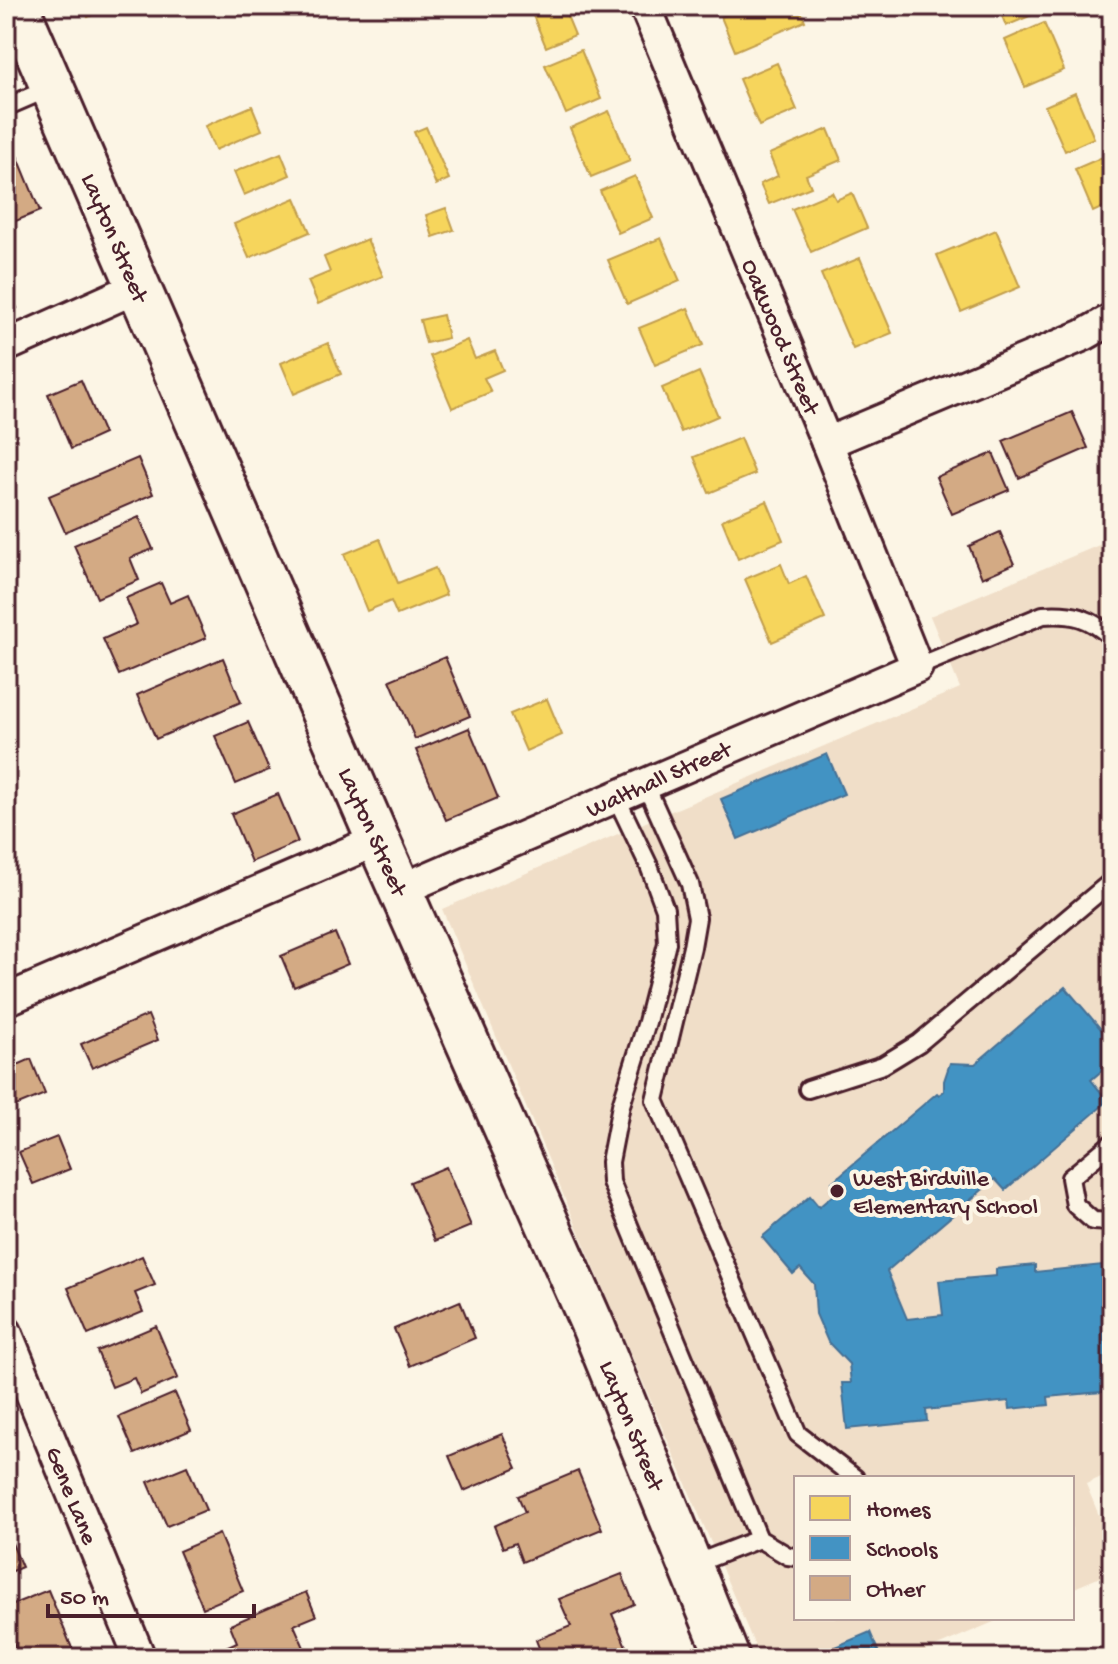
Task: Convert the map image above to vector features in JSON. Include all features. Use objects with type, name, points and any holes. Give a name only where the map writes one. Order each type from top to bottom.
[{"type":"street","name":"Oakwood Street","points":[[645,6],[917,667]]},
{"type":"street","name":"Layton Street","points":[[15,16],[52,87],[378,840],[593,1326],[728,1658]]},
{"type":"street","points":[[6,346],[138,287]]},
{"type":"street","points":[[827,443],[1084,335],[1112,319]]},
{"type":"street","name":"Walthall Street","points":[[400,890],[917,667]]},
{"type":"street","points":[[6,1000],[378,840]]},
{"type":"street","name":"Gene Lane","points":[[6,1332],[140,1658]]},
{"type":"lane","points":[[6,107],[52,87]]},
{"type":"lane","points":[[917,667],[1043,615],[1063,614],[1083,618],[1112,638]]},
{"type":"lane","points":[[645,784],[690,884],[697,918],[655,1100],[798,1434],[852,1476]]},
{"type":"lane","points":[[616,797],[649,866],[665,909],[667,943],[621,1105],[610,1162],[611,1182],[759,1539],[794,1557]]},
{"type":"lane","points":[[808,1089],[883,1065],[919,1043],[1112,881]]},
{"type":"lane","points":[[1112,1143],[1070,1178],[1075,1205],[1093,1221],[1112,1222]]},
{"type":"lane","points":[[691,1565],[759,1539]]},
{"type":"shaded area","name":"West Birdville Elementary School","points":[[1104,543],[1112,562],[1112,1472],[1086,1484],[1112,1547],[1112,1572],[1074,1588],[1074,1476],[794,1476],[794,1620],[998,1620],[909,1658],[760,1658],[442,909],[960,688],[930,616]]},
{"type":"building: Homes","points":[[83,6],[112,6],[88,17]]},
{"type":"building: Homes","points":[[529,6],[563,6],[575,35],[546,47]]},
{"type":"building: Homes","points":[[746,6],[799,6],[805,21],[735,51],[721,17]]},
{"type":"building: Homes","points":[[998,6],[1037,6],[1039,12],[1006,26]]},
{"type":"building: Homes","points":[[1044,23],[1064,70],[1025,87],[1005,40]]},
{"type":"building: Homes","points":[[581,50],[601,99],[566,114],[545,65]]},
{"type":"building: Homes","points":[[777,63],[797,110],[759,126],[739,79]]},
{"type":"building: Homes","points":[[1075,93],[1094,138],[1065,151],[1045,106]]},
{"type":"building: Homes","points":[[252,106],[262,130],[215,150],[205,126]]},
{"type":"building: Homes","points":[[609,111],[630,161],[591,177],[570,128]]},
{"type":"building: Homes","points":[[426,127],[449,179],[436,185],[414,132]]},
{"type":"building: Homes","points":[[828,129],[841,160],[806,175],[811,187],[769,204],[760,184],[778,176],[769,154]]},
{"type":"building: Homes","points":[[281,153],[290,175],[244,195],[234,172]]},
{"type":"building: Homes","points":[[1112,153],[1112,203],[1093,212],[1075,169]]},
{"type":"building: Homes","points":[[635,176],[653,218],[618,233],[600,191]]},
{"type":"building: Homes","points":[[832,192],[836,200],[852,193],[867,228],[811,252],[792,209]]},
{"type":"building: Homes","points":[[295,198],[310,232],[249,258],[234,224]]},
{"type":"building: Homes","points":[[446,208],[454,230],[433,237],[426,215]]},
{"type":"building: Homes","points":[[996,230],[1020,287],[961,312],[937,255]]},
{"type":"building: Homes","points":[[661,238],[680,281],[627,304],[608,260]]},
{"type":"building: Homes","points":[[367,239],[383,276],[318,304],[308,281],[330,272],[324,257]]},
{"type":"building: Homes","points":[[860,258],[892,333],[853,349],[821,274]]},
{"type":"building: Homes","points":[[688,308],[703,345],[655,365],[639,328]]},
{"type":"building: Homes","points":[[443,315],[448,338],[426,343],[420,320]]},
{"type":"building: Homes","points":[[467,340],[475,359],[495,351],[503,370],[484,378],[491,392],[452,408],[430,356]]},
{"type":"building: Homes","points":[[328,343],[341,374],[294,394],[281,363]]},
{"type":"building: Homes","points":[[699,372],[718,416],[681,432],[662,388]]},
{"type":"building: Homes","points":[[740,438],[755,474],[709,493],[694,457]]},
{"type":"building: Homes","points":[[767,501],[783,540],[738,559],[722,520]]},
{"type":"building: Homes","points":[[380,539],[398,583],[435,568],[446,595],[397,615],[391,601],[367,611],[344,554]]},
{"type":"building: Homes","points":[[781,564],[789,584],[806,576],[825,619],[772,642],[745,579]]},
{"type":"building: Homes","points":[[547,699],[562,735],[526,751],[510,714]]},
{"type":"building: Schools","points":[[827,754],[844,794],[738,839],[721,799]]},
{"type":"building: Schools","points":[[1065,987],[1112,1042],[1112,1062],[1091,1080],[1108,1101],[1005,1190],[995,1179],[887,1271],[907,1319],[943,1315],[939,1281],[996,1276],[996,1269],[1035,1265],[1035,1272],[1112,1264],[1112,1391],[1048,1397],[1049,1405],[1010,1409],[1009,1401],[926,1410],[927,1421],[847,1429],[842,1383],[851,1383],[849,1364],[828,1342],[816,1314],[814,1284],[800,1268],[793,1274],[762,1237],[810,1196],[819,1207],[839,1190],[832,1182],[937,1093],[939,1095],[944,1091],[950,1063],[975,1064]]},
{"type":"building: Schools","points":[[870,1632],[881,1658],[811,1657]]},
{"type":"building: Other","points":[[6,134],[40,211],[6,225]]},
{"type":"building: Other","points":[[6,283],[17,308],[6,313]]},
{"type":"building: Other","points":[[81,380],[104,434],[71,449],[48,394]]},
{"type":"building: Other","points":[[1072,412],[1088,448],[1019,478],[1003,441]]},
{"type":"building: Other","points":[[993,453],[1009,490],[952,514],[936,477]]},
{"type":"building: Other","points":[[138,458],[153,494],[65,532],[49,496]]},
{"type":"building: Other","points":[[139,517],[153,549],[130,558],[139,580],[97,598],[74,545]]},
{"type":"building: Other","points":[[1000,532],[1014,564],[982,578],[969,546]]},
{"type":"building: Other","points":[[161,583],[170,603],[188,595],[206,638],[119,675],[103,639],[137,624],[126,598]]},
{"type":"building: Other","points":[[445,657],[470,716],[415,739],[390,680]]},
{"type":"building: Other","points":[[223,658],[241,702],[156,739],[137,695]]},
{"type":"building: Other","points":[[248,722],[269,770],[236,784],[215,736]]},
{"type":"building: Other","points":[[469,728],[498,798],[446,820],[416,750]]},
{"type":"building: Other","points":[[278,794],[298,842],[251,862],[231,814]]},
{"type":"building: Other","points":[[335,933],[348,964],[294,987],[281,956]]},
{"type":"building: Other","points":[[148,1015],[158,1040],[92,1068],[81,1044]]},
{"type":"building: Other","points":[[31,1059],[45,1094],[6,1110],[6,1070]]},
{"type":"building: Other","points":[[57,1137],[70,1169],[33,1184],[19,1152]]},
{"type":"building: Other","points":[[446,1167],[471,1226],[435,1241],[410,1182]]},
{"type":"building: Other","points":[[142,1256],[155,1285],[135,1293],[143,1312],[88,1335],[68,1288]]},
{"type":"building: Other","points":[[460,1301],[475,1338],[410,1366],[394,1329]]},
{"type":"building: Other","points":[[156,1326],[178,1378],[141,1394],[134,1378],[112,1387],[97,1351]]},
{"type":"building: Other","points":[[175,1393],[191,1430],[135,1454],[119,1417]]},
{"type":"building: Other","points":[[502,1434],[517,1468],[464,1491],[449,1456]]},
{"type":"building: Other","points":[[187,1466],[206,1510],[167,1526],[148,1482]]},
{"type":"building: Other","points":[[578,1471],[602,1529],[522,1562],[515,1543],[503,1548],[494,1526],[525,1512],[518,1496]]},
{"type":"building: Other","points":[[6,1529],[22,1567],[6,1574]]},
{"type":"building: Other","points":[[219,1534],[243,1591],[203,1608],[179,1551]]},
{"type":"building: Other","points":[[622,1574],[634,1604],[612,1614],[628,1651],[610,1658],[543,1658],[536,1640],[571,1626],[559,1599]]},
{"type":"building: Other","points":[[48,1590],[74,1653],[63,1658],[20,1658],[6,1625],[6,1607]]},
{"type":"building: Other","points":[[306,1592],[316,1616],[294,1625],[306,1652],[292,1658],[223,1658],[219,1650],[237,1642],[230,1625]]},
{"type":"place","name":"West Birdville Elementary School","points":[[837,1191]]}]
